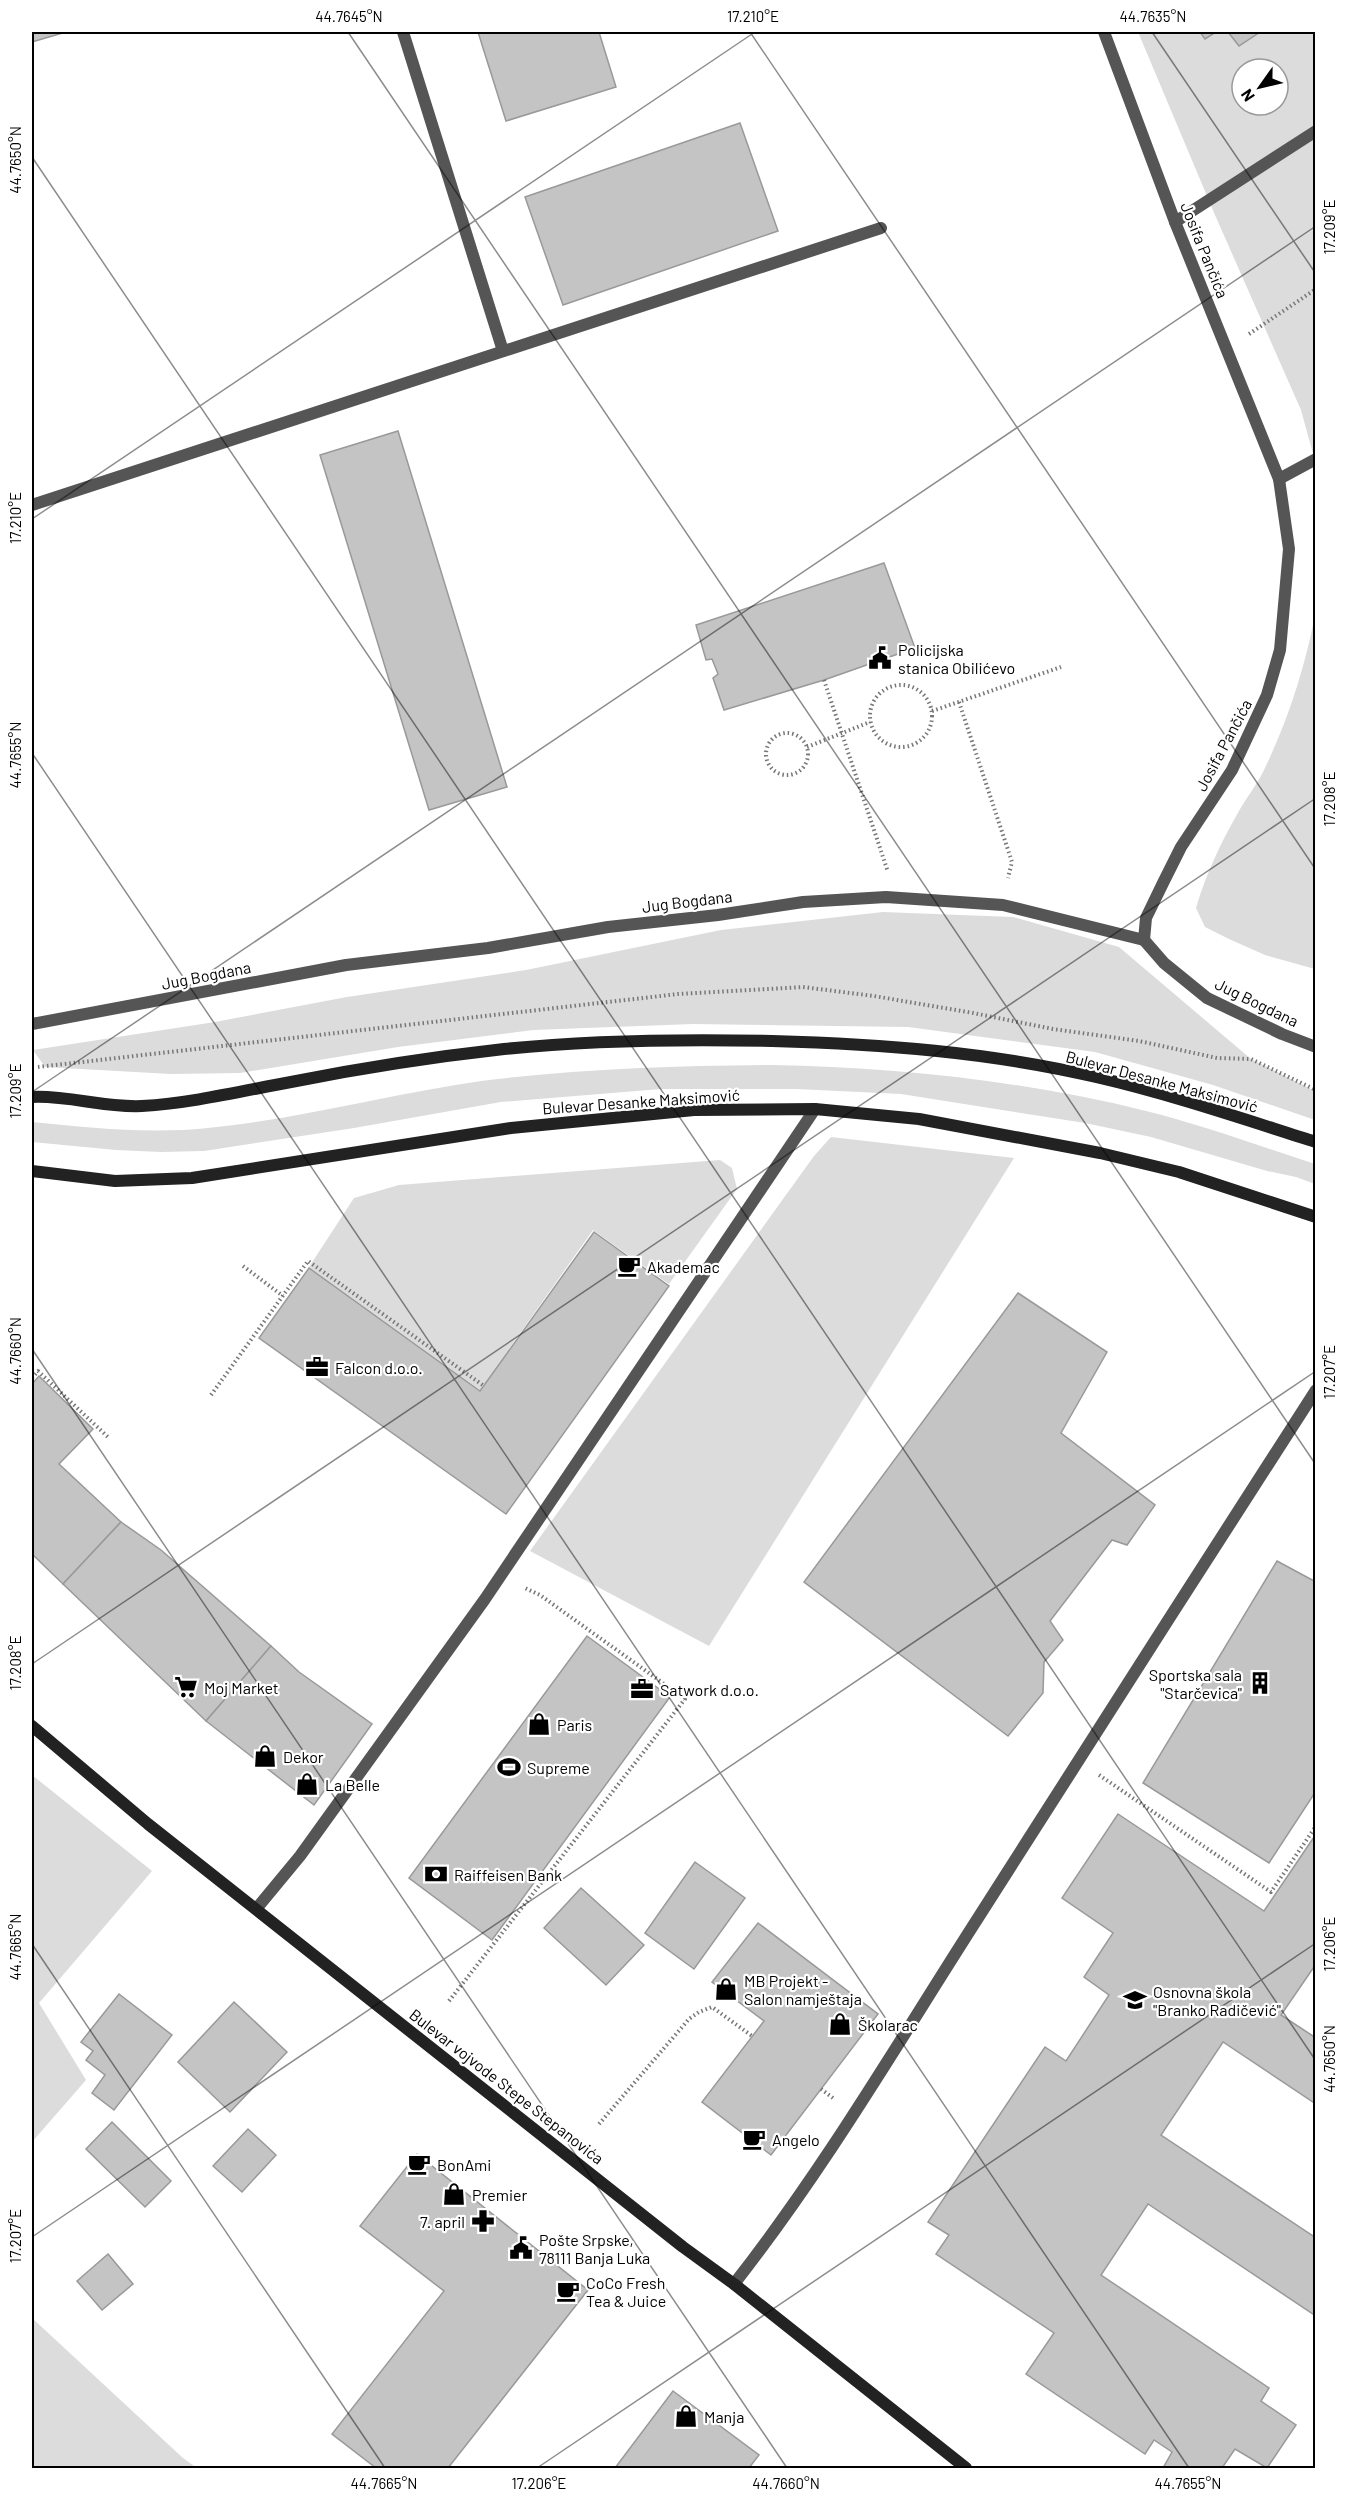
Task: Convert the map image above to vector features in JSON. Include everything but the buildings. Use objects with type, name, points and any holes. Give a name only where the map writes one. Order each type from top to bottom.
[{"type":"main road","name":"Bulevar Desanke Maksimović","points":[[32,1097],[139,1106],[182,1102],[365,1068],[504,1049],[606,1041],[809,1042],[939,1049],[1019,1061],[1142,1089],[1316,1142]]},
{"type":"main road","name":"Bulevar Desanke Maksimović","points":[[32,1171],[115,1181],[192,1178],[512,1128],[694,1110],[815,1109],[919,1119],[1100,1153],[1179,1172],[1316,1217]]},
{"type":"main road","name":"Bulevar vojvode Stepe Stepanovića","points":[[32,1726],[148,1824],[966,2469]]},
{"type":"street","points":[[403,32],[503,351]]},
{"type":"street","name":"Josifa Pančića","points":[[1104,32],[1175,222],[1279,480],[1289,549],[1280,650],[1267,695],[1232,770],[1181,847],[1146,918],[1144,940]]},
{"type":"street","points":[[1175,222],[1316,131]]},
{"type":"street","points":[[32,505],[881,228]]},
{"type":"street","points":[[1279,480],[1316,459]]},
{"type":"street","name":"Jug Bogdana","points":[[32,1024],[346,965],[488,948],[608,927],[718,915],[803,902],[896,898],[1003,905],[1144,940],[1164,963],[1206,998],[1282,1034],[1316,1047]]},
{"type":"street","points":[[256,1908],[300,1856],[485,1599],[815,1109]]},
{"type":"street","points":[[734,2284],[855,2115],[1316,1390]]},
{"type":"path","points":[[1228,349],[1316,289]]},
{"type":"path","points":[[932,711],[1061,667]]},
{"type":"path","points":[[824,680],[896,898]]},
{"type":"path","points":[[896,685],[915,687],[924,694],[932,711],[930,730],[916,743],[907,746],[888,744],[874,731],[870,722],[870,712],[878,694],[896,685]]},
{"type":"path","points":[[960,702],[1012,862],[1003,905]]},
{"type":"path","points":[[807,747],[870,722]]},
{"type":"path","points":[[792,734],[804,741],[807,747],[808,754],[803,767],[792,774],[778,773],[768,763],[766,750],[773,738],[779,735],[792,734]]},
{"type":"path","points":[[211,1395],[308,1261],[483,1386]]},
{"type":"path","points":[[243,1266],[283,1296]]},
{"type":"path","points":[[32,1378],[38,1371],[109,1438]]},
{"type":"path","points":[[449,2001],[685,1699],[540,1595],[521,1586]]},
{"type":"path","points":[[1078,1761],[1271,1892],[1316,1826]]},
{"type":"path","points":[[598,2124],[689,2019],[699,2012],[712,2007],[752,2036]]},
{"type":"shaded area","points":[[1138,32],[1315,32],[1315,461],[1301,410]]},
{"type":"shaded area","points":[[1315,615],[1315,969],[1265,955],[1205,927],[1196,908],[1220,846],[1263,772],[1280,734],[1300,675]]},
{"type":"shaded area","points":[[883,912],[1013,917],[1119,947],[1251,1059],[1315,1091],[1315,1120],[1213,1085],[1095,1052],[908,1027],[693,1024],[533,1030],[398,1047],[240,1073],[171,1074],[45,1067],[33,1050],[215,1022],[347,997],[526,970],[721,930]]},
{"type":"shaded area","points":[[771,1065],[913,1073],[1007,1084],[1101,1100],[1189,1123],[1315,1164],[1315,1184],[1151,1137],[1085,1123],[901,1094],[796,1089],[661,1089],[501,1102],[204,1151],[116,1150],[32,1142],[32,1122],[120,1130],[186,1130],[277,1119],[447,1086],[517,1077],[626,1069]]},
{"type":"shaded area","points":[[831,1137],[1014,1158],[709,1646],[530,1551],[814,1156]]},
{"type":"shaded area","points":[[720,1160],[732,1168],[737,1189],[669,1284],[593,1230],[480,1390],[309,1267],[354,1198],[399,1185]]},
{"type":"shaded area","points":[[32,1775],[152,1871],[39,2003],[86,2080],[32,2142]]},
{"type":"shaded area","points":[[32,2318],[183,2458],[197,2468],[32,2468]]},
{"type":"place","name":"Policijska stanica Obilićevo","points":[[880,658]]},
{"type":"place","name":"Akademac","points":[[629,1266]]},
{"type":"place","name":"Falcon d.o.o.","points":[[317,1367]]},
{"type":"place","name":"Sportska sala \"Starčevica\"","points":[[1260,1683]]},
{"type":"place","name":"Moj Market","points":[[186,1687]]},
{"type":"place","name":"Satwork d.o.o.","points":[[642,1689]]},
{"type":"place","name":"Paris","points":[[539,1724]]},
{"type":"place","name":"Dekor","points":[[265,1756]]},
{"type":"place","name":"Supreme","points":[[509,1767]]},
{"type":"place","name":"La Belle","points":[[307,1784]]},
{"type":"place","name":"Raiffeisen Bank","points":[[436,1874]]},
{"type":"place","name":"MB Projekt - Salon namještaja","points":[[726,1989]]},
{"type":"place","name":"Osnovna škola \"Branko Radičević\"","points":[[1135,2000]]},
{"type":"place","name":"Školarac","points":[[840,2024]]},
{"type":"place","name":"Angelo","points":[[754,2139]]},
{"type":"place","name":"BonAmi","points":[[419,2164]]},
{"type":"place","name":"Premier","points":[[454,2194]]},
{"type":"place","name":"7. april","points":[[483,2221]]},
{"type":"place","name":"Pošte Srpske, 78111 Banja Luka","points":[[521,2248]]},
{"type":"place","name":"CoCo Fresh Tea & Juice","points":[[568,2291]]},
{"type":"place","name":"Manja","points":[[686,2416]]}]
